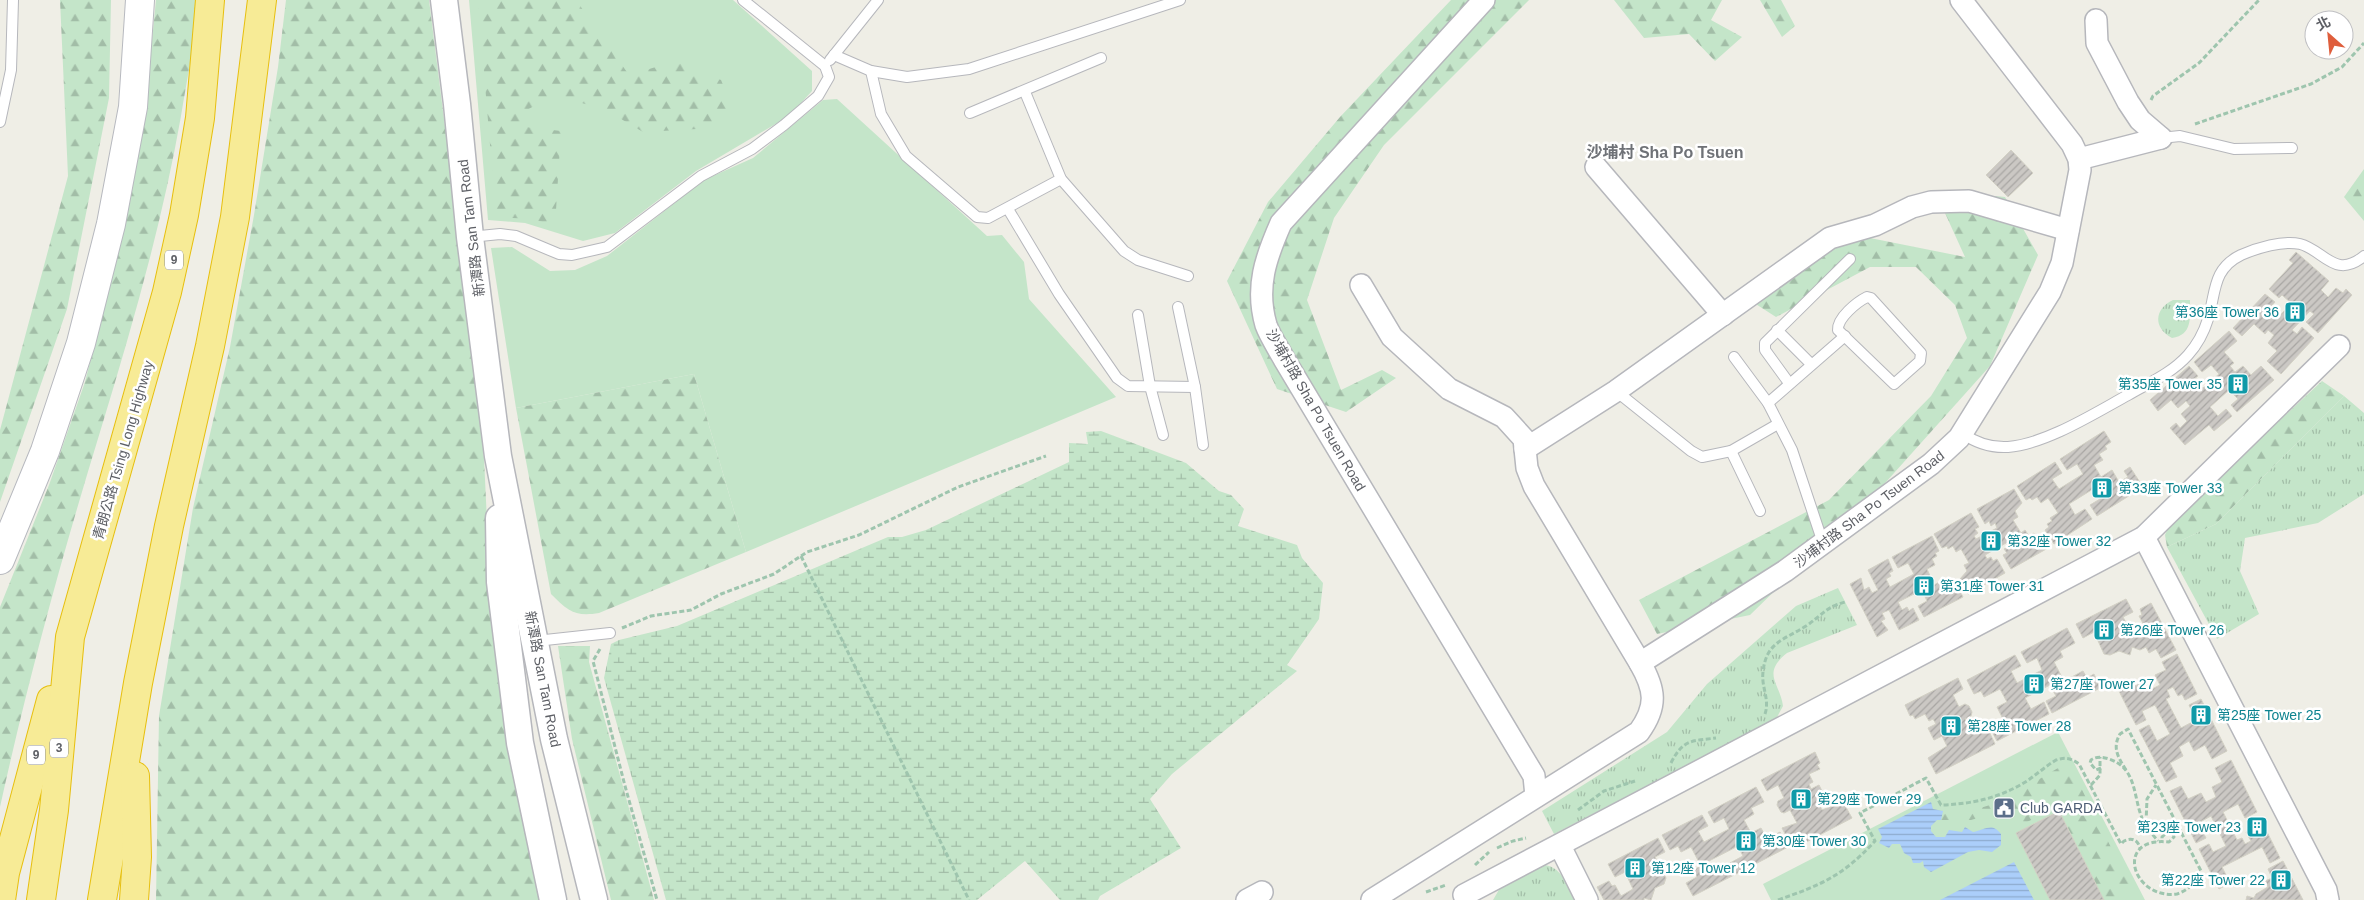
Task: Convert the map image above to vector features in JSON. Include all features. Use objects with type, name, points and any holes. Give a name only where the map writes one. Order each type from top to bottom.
[{"type":"highway","name":"青朗公路 Tsing Long Highway","points":[[42,893],[54,810],[70,637],[164,302],[184,216],[200,118],[210,0]]},
{"type":"highway","points":[[102,900],[108,853],[134,722],[138,683],[169,526],[210,346],[235,218],[262,0]]},
{"type":"highway","name":"9","points":[[1,898],[15,835],[70,637]]},
{"type":"highway","points":[[134,722],[137,857],[134,900]]},
{"type":"main road","points":[[0,560],[45,452],[81,343],[111,224],[133,107],[140,0]]},
{"type":"street","name":"新潭路 San Tam Road","points":[[444,0],[457,104],[470,237],[498,456],[554,738],[594,900]]},
{"type":"street","name":"沙埔村路 Sha Po Tsuen Road","points":[[1484,0],[1281,223],[1266,258],[1261,294],[1267,326],[1284,359],[1534,776],[1536,796]]},
{"type":"street","points":[[1961,0],[2072,144],[2079,159],[2170,137]]},
{"type":"street","points":[[2096,20],[2097,44],[2140,120],[2170,137]]},
{"type":"street","name":"沙埔村路 Sha Po Tsuen Road","points":[[1640,663],[1785,571],[1946,452],[1962,433],[2050,292],[2062,263],[2080,170],[2079,159]]},
{"type":"street","points":[[1596,167],[1723,315]]},
{"type":"street","points":[[1525,449],[1616,391],[1824,241],[1875,225],[1912,207],[1931,202],[1970,202],[2068,230]]},
{"type":"street","points":[[1361,285],[1392,337],[1449,389],[1504,417],[1524,439],[1534,486],[1640,663],[1652,690],[1652,705],[1648,719],[1639,732],[1372,900]]},
{"type":"street","points":[[1459,894],[1560,846],[2144,536],[2339,346]]},
{"type":"street","name":"新潭路 San Tam Road","points":[[498,456],[500,582],[509,658],[520,743],[553,900]]},
{"type":"street","points":[[2144,536],[2321,882],[2328,900]]},
{"type":"street","points":[[1560,846],[1587,900]]},
{"type":"lane","points":[[0,122],[11,70],[13,0]]},
{"type":"lane","points":[[470,237],[500,234],[516,236],[559,254],[572,255],[607,246],[701,176],[752,149],[818,96],[829,77],[825,66],[743,0]]},
{"type":"lane","points":[[825,66],[878,0]]},
{"type":"lane","points":[[834,55],[871,71],[907,77],[969,69],[1180,0]]},
{"type":"lane","points":[[970,113],[1025,92],[1101,58]]},
{"type":"lane","points":[[871,71],[881,114],[906,156],[977,217],[988,218],[1008,209],[1061,179]]},
{"type":"lane","points":[[1025,92],[1061,179],[1124,251],[1138,260],[1188,276]]},
{"type":"lane","points":[[2170,137],[2234,149],[2292,148]]},
{"type":"lane","points":[[1008,209],[1059,294],[1117,378],[1128,386],[1195,387]]},
{"type":"lane","points":[[1962,433],[1979,443],[1989,446],[2021,445],[2070,427],[2167,373],[2188,355],[2197,344],[2208,318],[2216,281],[2223,270],[2241,256],[2291,243],[2305,245],[2323,258],[2337,264],[2354,262],[2364,256]]},
{"type":"lane","points":[[1790,383],[1764,350],[1765,343],[1850,259]]},
{"type":"lane","points":[[1871,298],[1921,353],[1922,358],[1894,384],[1845,336],[1838,330],[1840,321],[1862,300],[1871,298]]},
{"type":"lane","points":[[1178,307],[1195,387],[1203,445]]},
{"type":"lane","points":[[1138,315],[1150,386],[1162,435]]},
{"type":"lane","points":[[1777,330],[1811,364]]},
{"type":"lane","points":[[1768,403],[1845,336]]},
{"type":"lane","points":[[1734,357],[1768,403],[1792,450],[1823,543]]},
{"type":"lane","points":[[1616,391],[1702,457],[1731,451],[1778,424]]},
{"type":"lane","points":[[1731,451],[1760,511]]},
{"type":"lane","points":[[536,641],[610,633]]},
{"type":"path","points":[[2140,120],[2153,96],[2199,63],[2259,0]]},
{"type":"path","points":[[2170,137],[2185,126],[2208,121],[2311,84],[2342,67],[2364,43]]},
{"type":"path","points":[[657,900],[593,661],[610,633],[651,616],[691,610],[721,594],[774,574],[807,552],[859,535],[958,487],[1046,456]]},
{"type":"path","points":[[801,556],[969,900]]},
{"type":"path","points":[[1763,717],[1768,703],[1762,674],[1769,652],[1776,643],[1804,627],[1824,611],[1845,602]]},
{"type":"path","points":[[2150,831],[2139,808],[2134,783],[2118,756],[2116,745],[2120,734],[2128,729],[2157,785],[2201,871],[2198,878],[2188,889],[2173,895],[2164,895],[2148,890],[2134,870],[2136,854],[2140,848],[2160,841],[2150,831],[2146,823],[2145,807],[2147,799],[2157,785]]},
{"type":"path","points":[[1668,766],[1686,743],[1702,738],[1721,737]]},
{"type":"path","points":[[2091,785],[2100,775],[2100,757]]},
{"type":"path","points":[[2101,768],[2096,770],[2090,767],[2093,758],[2100,757],[2114,761],[2126,770]]},
{"type":"path","points":[[1778,900],[1814,888],[1848,868],[1875,841],[1860,813],[1926,778],[1941,805],[1968,803],[1996,796],[2028,780],[2056,760],[2062,758],[2070,758],[2079,764],[2121,844],[2132,839],[2136,840],[2140,848]]},
{"type":"path","points":[[1573,814],[1604,791],[1620,784],[1641,780]]},
{"type":"path","points":[[1471,869],[1500,846],[1535,835]]},
{"type":"path","points":[[1422,894],[1459,894]]},
{"type":"green space","points":[[60,0],[111,0],[109,98],[67,309],[0,502],[0,430],[68,176]]},
{"type":"green space","points":[[156,0],[196,0],[191,58],[181,116],[165,196],[135,314],[46,618],[0,807],[0,607],[49,485],[85,382],[118,250],[144,122]]},
{"type":"green space","points":[[286,0],[429,0],[484,458],[490,585],[542,900],[156,900],[159,716],[193,508],[230,347],[254,215],[278,67]]},
{"type":"green space","points":[[469,0],[733,0],[812,71],[812,91],[789,116],[696,171],[615,233],[583,241],[525,223],[488,220]]},
{"type":"green space","points":[[478,0],[576,0],[629,75],[676,61],[721,80],[731,104],[715,128],[643,132],[606,110],[554,95],[525,111],[526,127],[561,131],[555,226],[533,219],[496,217]]},
{"type":"green space","points":[[1451,0],[1529,0],[1384,145],[1334,218],[1307,300],[1341,390],[1382,370],[1396,378],[1346,412],[1277,389],[1227,281],[1268,202],[1340,117]]},
{"type":"green space","points":[[1614,0],[1722,0],[1711,20],[1742,37],[1715,61],[1689,34],[1644,38]]},
{"type":"green space","points":[[1760,0],[1781,0],[1795,26],[1782,37]]},
{"type":"green space","points":[[837,99],[987,236],[1002,235],[1024,262],[1029,299],[1116,397],[746,552],[694,374],[516,408],[491,248],[512,247],[550,271],[575,270],[607,256],[704,180],[753,158],[823,100]]},
{"type":"green space","points":[[2364,169],[2364,221],[2344,197]]},
{"type":"green space","points":[[1935,191],[2005,197],[2038,255],[1990,366],[1886,482],[1750,615],[1657,634],[1639,600],[1829,500],[1931,396],[1967,338],[1955,305],[1916,267],[1870,267],[1776,317],[1740,294],[1835,231],[1965,257]]},
{"type":"green space","points":[[2173,300],[2190,300],[2190,313],[2187,329],[2179,336],[2172,338],[2161,329],[2158,319],[2162,308]]},
{"type":"green space","points":[[694,374],[746,552],[599,613],[584,614],[567,609],[551,594],[516,408]]},
{"type":"green space","points":[[2322,381],[2344,396],[2216,524],[2167,547],[2165,535],[2171,521]]},
{"type":"green space","points":[[2344,396],[2364,413],[2364,494],[2318,523],[2245,538],[2240,571],[2259,614],[2217,639],[2167,547],[2216,524]]},
{"type":"green space","points":[[1101,431],[1186,463],[1219,491],[1231,495],[1244,509],[1238,526],[1297,545],[1302,558],[1323,583],[1319,619],[1287,665],[1297,671],[1172,774],[1150,799],[1181,848],[1100,896],[1098,900],[1060,900],[1025,861],[977,900],[666,900],[604,678],[611,644],[619,640],[677,626],[888,537],[902,537],[926,530],[1069,462],[1069,443],[1088,444],[1086,432]]},
{"type":"green space","points":[[1838,588],[1857,625],[1787,653],[1779,660],[1775,667],[1774,679],[1783,706],[1776,719],[1554,834],[1542,811],[1667,732],[1707,684],[1796,606]]},
{"type":"green space","points":[[558,646],[590,646],[589,662],[654,900],[611,900],[572,739]]},
{"type":"green space","name":"Club GARDA","points":[[2058,732],[2145,900],[1771,900],[1763,884]]},
{"type":"green space","points":[[2058,768],[2069,770],[2074,774],[2134,893],[2120,900],[2104,900],[2057,807],[2017,827],[2008,809],[1971,820],[1941,820],[1943,811],[1977,809],[2003,801]]},
{"type":"green space","points":[[1545,865],[1560,874],[1574,900],[1493,900],[1500,888],[1538,866]]},
{"type":"water","points":[[1931,802],[1933,809],[1943,811],[1941,820],[1937,820],[1931,826],[1931,831],[1936,837],[1945,837],[1949,830],[1962,832],[1965,827],[1973,832],[1995,828],[2001,834],[2001,845],[1992,852],[1979,850],[1968,852],[1931,872],[1924,867],[1923,861],[1913,863],[1911,857],[1904,853],[1900,844],[1892,844],[1889,848],[1879,843],[1882,837],[1878,829]]},
{"type":"water","points":[[2014,862],[2034,900],[1940,900]]},
{"type":"building","points":[[2011,150],[2033,173],[2008,197],[1986,175]]},
{"type":"building","name":"第36座 Tower 36","points":[[2296,252],[2329,281],[2321,290],[2328,297],[2336,288],[2343,293],[2346,289],[2352,295],[2318,333],[2306,322],[2314,314],[2310,311],[2292,330],[2297,334],[2302,327],[2314,338],[2281,374],[2267,361],[2277,351],[2268,343],[2274,335],[2268,330],[2265,334],[2254,324],[2242,336],[2233,328],[2265,294],[2275,302],[2267,311],[2277,319],[2291,303],[2282,295],[2279,298],[2269,289],[2293,263],[2289,260]]},
{"type":"building","name":"第35座 Tower 35","points":[[2229,331],[2237,341],[2224,352],[2234,363],[2230,366],[2235,372],[2243,366],[2251,375],[2261,366],[2274,380],[2237,412],[2231,405],[2238,399],[2229,390],[2210,407],[2218,416],[2226,409],[2232,416],[2214,431],[2209,425],[2185,445],[2170,428],[2176,423],[2180,428],[2187,421],[2181,414],[2190,406],[2186,401],[2178,408],[2171,400],[2158,411],[2150,400],[2189,366],[2198,376],[2194,379],[2203,388],[2219,374],[2211,365],[2202,372],[2194,362]]},
{"type":"building","name":"第33座 Tower 33","points":[[2104,431],[2111,442],[2105,446],[2107,449],[2099,454],[2103,460],[2094,465],[2101,477],[2112,470],[2119,482],[2128,477],[2124,471],[2130,467],[2143,487],[2097,516],[2090,505],[2100,499],[2093,489],[2069,504],[2075,515],[2085,509],[2092,519],[2054,544],[2045,530],[2049,527],[2047,524],[2052,521],[2050,518],[2058,513],[2048,498],[2041,503],[2037,497],[2032,500],[2030,498],[2026,500],[2017,486],[2055,462],[2062,473],[2052,479],[2059,489],[2083,474],[2077,464],[2067,470],[2060,459]]},
{"type":"building","name":"第32座 Tower 32","points":[[2014,489],[2022,503],[2015,511],[2018,517],[2013,520],[2021,533],[2025,530],[2029,536],[2034,533],[2035,536],[2039,534],[2048,548],[2011,569],[2003,555],[2007,553],[2004,549],[2008,547],[2006,543],[1985,555],[1987,559],[1991,557],[1993,561],[1997,559],[2005,573],[1968,594],[1960,579],[1967,571],[1964,565],[1969,563],[1961,549],[1956,552],[1953,546],[1948,549],[1947,546],[1942,548],[1934,534],[1971,513],[1979,527],[1975,529],[1978,533],[1974,536],[1976,539],[1997,528],[1995,523],[1991,526],[1989,521],[1985,524],[1977,509]]},
{"type":"building","name":"第31座 Tower 31","points":[[1932,536],[1939,551],[1935,553],[1937,556],[1932,559],[1935,565],[1927,569],[1934,585],[1943,580],[1945,584],[1955,582],[1963,597],[1924,617],[1918,606],[1927,601],[1922,590],[1898,602],[1902,610],[1907,607],[1909,611],[1913,608],[1919,620],[1899,630],[1889,610],[1882,613],[1885,619],[1881,621],[1888,630],[1877,637],[1850,584],[1861,578],[1864,590],[1869,587],[1872,593],[1878,590],[1868,570],[1888,559],[1893,571],[1889,573],[1891,576],[1886,579],[1890,587],[1914,574],[1908,563],[1898,568],[1892,557]]},
{"type":"building","name":"第26座 Tower 26","points":[[2126,599],[2133,612],[2123,617],[2132,634],[2145,627],[2139,616],[2142,615],[2140,609],[2151,603],[2176,650],[2161,658],[2156,649],[2149,653],[2146,647],[2140,650],[2132,647],[2130,655],[2119,651],[2110,655],[2104,654],[2094,632],[2083,638],[2076,624]]},
{"type":"building","name":"第27座 Tower 27","points":[[2067,628],[2075,643],[2060,651],[2063,657],[2054,662],[2064,681],[2083,671],[2087,678],[2094,674],[2100,688],[2052,713],[2046,701],[2056,696],[2050,685],[2025,698],[2031,709],[2044,702],[2049,714],[1997,741],[1989,726],[2003,719],[1997,707],[2007,702],[2000,689],[1984,697],[1981,691],[1974,694],[1967,680],[2015,655],[2021,666],[2011,671],[2017,683],[2042,670],[2037,658],[2027,663],[2021,652]]},
{"type":"building","name":"第25座 Tower 25","points":[[2177,654],[2197,694],[2185,700],[2182,694],[2178,696],[2173,687],[2167,690],[2170,697],[2166,699],[2181,728],[2196,720],[2189,705],[2201,699],[2227,751],[2212,759],[2205,745],[2194,751],[2189,741],[2179,747],[2183,756],[2170,763],[2177,777],[2166,782],[2139,730],[2149,725],[2157,741],[2170,734],[2155,705],[2142,711],[2146,720],[2136,725],[2116,685],[2127,680],[2131,688],[2145,681],[2150,690],[2160,685],[2155,675],[2166,670],[2162,662]]},
{"type":"building","name":"第28座 Tower 28","points":[[1958,678],[1963,689],[1953,695],[1959,707],[1965,704],[1969,706],[1972,712],[1971,716],[1965,719],[1972,733],[1985,723],[1995,744],[1936,774],[1928,758],[1947,746],[1942,736],[1934,740],[1928,728],[1936,724],[1933,719],[1929,721],[1925,714],[1915,719],[1913,715],[1910,716],[1905,705]]},
{"type":"building","name":"第29座 Tower 29","points":[[1815,752],[1820,763],[1817,765],[1820,769],[1809,774],[1813,782],[1809,784],[1811,789],[1819,785],[1825,797],[1817,801],[1822,810],[1843,802],[1852,818],[1793,849],[1782,828],[1797,823],[1790,810],[1784,813],[1781,812],[1777,805],[1778,801],[1784,798],[1778,785],[1767,791],[1761,780]]},
{"type":"building","name":"第23座 Tower 23","points":[[2231,760],[2257,812],[2245,818],[2238,804],[2223,812],[2237,840],[2242,838],[2245,844],[2251,841],[2246,832],[2251,829],[2248,824],[2260,818],[2280,858],[2270,863],[2262,847],[2222,867],[2230,883],[2219,889],[2199,849],[2209,844],[2213,852],[2226,846],[2211,816],[2198,823],[2206,838],[2196,843],[2170,791],[2181,786],[2188,799],[2201,793],[2206,802],[2216,797],[2212,787],[2222,782],[2215,768]]},
{"type":"building","name":"第30座 Tower 30","points":[[1756,787],[1764,802],[1751,808],[1754,814],[1744,820],[1751,833],[1761,828],[1767,839],[1780,832],[1788,847],[1736,874],[1730,863],[1743,856],[1738,846],[1705,863],[1710,873],[1728,864],[1734,875],[1693,896],[1686,883],[1697,877],[1693,870],[1701,866],[1691,847],[1681,852],[1678,846],[1670,850],[1662,835],[1702,815],[1708,826],[1698,831],[1704,842],[1729,829],[1724,818],[1714,823],[1708,812]]},
{"type":"building","points":[[2059,811],[2104,900],[2050,900],[2016,833]]},
{"type":"building","name":"第12座 Tower 12","points":[[1658,838],[1665,852],[1655,857],[1666,878],[1664,884],[1655,888],[1651,900],[1644,898],[1644,900],[1604,900],[1597,887],[1609,881],[1612,886],[1615,885],[1621,896],[1633,889],[1625,872],[1615,877],[1608,864]]},
{"type":"building","name":"第22座 Tower 22","points":[[2283,861],[2303,900],[2246,900],[2247,896],[2254,898],[2256,894],[2268,887],[2265,881],[2272,878],[2268,869]]},
{"type":"place","name":"第36座 Tower 36","points":[[2295,312]]},
{"type":"place","name":"第35座 Tower 35","points":[[2238,384]]},
{"type":"place","name":"第33座 Tower 33","points":[[2102,488]]},
{"type":"place","name":"第32座 Tower 32","points":[[1991,541]]},
{"type":"place","name":"第31座 Tower 31","points":[[1924,586]]},
{"type":"place","name":"第26座 Tower 26","points":[[2104,630]]},
{"type":"place","name":"第27座 Tower 27","points":[[2034,684]]},
{"type":"place","name":"第25座 Tower 25","points":[[2201,715]]},
{"type":"place","name":"第28座 Tower 28","points":[[1951,726]]},
{"type":"place","name":"第29座 Tower 29","points":[[1801,799]]},
{"type":"place","name":"Club GARDA","points":[[2004,808]]},
{"type":"place","name":"第23座 Tower 23","points":[[2257,827]]},
{"type":"place","name":"第30座 Tower 30","points":[[1746,841]]},
{"type":"place","name":"第12座 Tower 12","points":[[1635,868]]},
{"type":"place","name":"第22座 Tower 22","points":[[2281,880]]},
{"type":"district","name":"沙埔村 Sha Po Tsuen","points":[[1665,152]]}]
